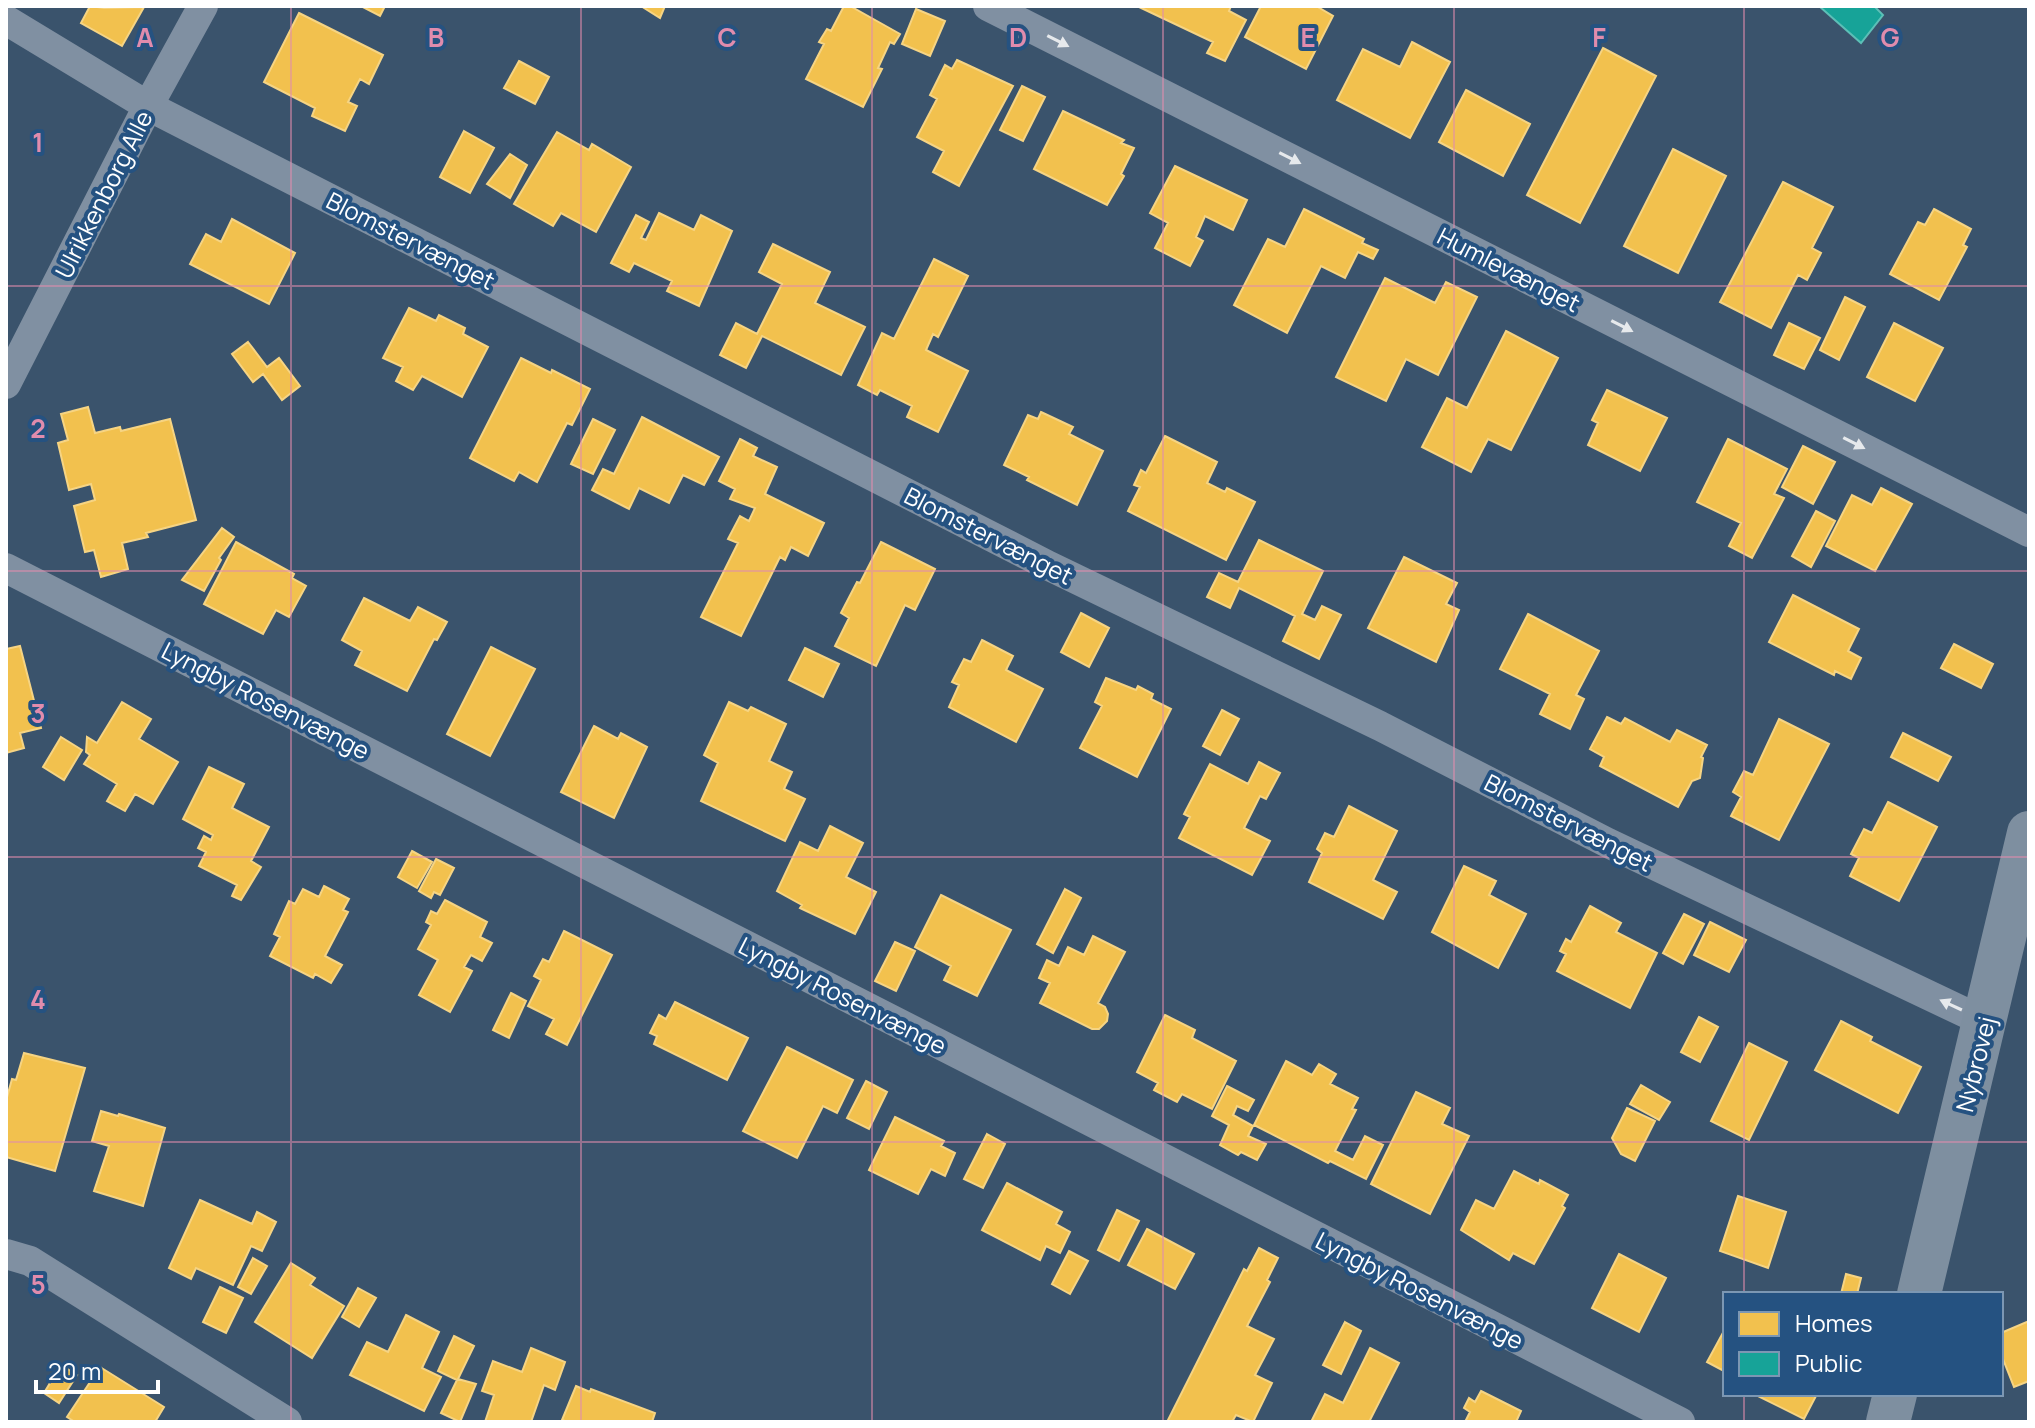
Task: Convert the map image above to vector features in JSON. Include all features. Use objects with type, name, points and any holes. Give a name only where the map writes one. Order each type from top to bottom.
[{"type":"main road","name":"Nybrovej","points":[[1919,1292],[2029,833]]},
{"type":"main road","points":[[1888,1422],[1894,1396]]},
{"type":"street","name":"Ulrikkenborg Alle","points":[[6,384],[148,106],[203,6]]},
{"type":"street","name":"Humlevænget","points":[[988,6],[2029,532]]},
{"type":"street","name":"Blomstervænget","points":[[6,20],[148,106],[1047,565],[1380,726],[1608,843],[1985,1022]]},
{"type":"street","name":"Lyngby Rosenvænge","points":[[6,568],[1680,1422]]},
{"type":"street","points":[[6,1254],[30,1261],[287,1422]]},
{"type":"building: Homes","points":[[90,6],[144,7],[122,46],[81,23]]},
{"type":"building: Homes","points":[[361,6],[385,6],[380,16]]},
{"type":"building: Homes","points":[[641,6],[665,6],[660,18]]},
{"type":"building: Homes","points":[[844,6],[850,6],[900,34],[894,44],[890,42],[878,68],[882,69],[863,107],[806,79],[824,44],[819,42],[827,29],[831,31]]},
{"type":"building: Homes","points":[[1137,6],[1231,6],[1229,11],[1246,20],[1225,61],[1207,53],[1213,42]]},
{"type":"building: Homes","points":[[1261,6],[1316,6],[1333,16],[1306,69],[1245,37]]},
{"type":"building: Homes","points":[[916,9],[945,21],[930,56],[902,44]]},
{"type":"building: Homes","points":[[299,13],[383,55],[369,84],[360,79],[348,102],[357,106],[345,131],[312,116],[315,108],[264,82]]},
{"type":"building: Homes","points":[[1412,42],[1450,62],[1410,138],[1337,100],[1363,49],[1400,67]]},
{"type":"building: Homes","points":[[1603,48],[1656,76],[1580,223],[1527,195]]},
{"type":"building: Homes","points":[[957,60],[1013,86],[959,186],[933,172],[944,151],[917,137],[937,99],[930,95],[945,65],[952,69]]},
{"type":"building: Homes","points":[[519,61],[549,77],[535,104],[504,88]]},
{"type":"building: Homes","points":[[1022,86],[1045,97],[1023,141],[1000,130]]},
{"type":"building: Homes","points":[[1466,90],[1530,124],[1503,176],[1439,142]]},
{"type":"building: Homes","points":[[1063,111],[1124,140],[1121,143],[1134,148],[1121,174],[1124,176],[1107,205],[1034,169]]},
{"type":"building: Homes","points":[[464,131],[494,148],[470,193],[440,177]]},
{"type":"building: Homes","points":[[557,132],[589,150],[592,144],[631,167],[596,232],[561,213],[553,226],[514,204]]},
{"type":"building: Homes","points":[[1673,149],[1726,176],[1678,273],[1624,246]]},
{"type":"building: Homes","points":[[510,154],[527,165],[510,198],[487,184]]},
{"type":"building: Homes","points":[[1175,166],[1247,200],[1233,230],[1205,216],[1196,237],[1203,241],[1190,266],[1155,248],[1168,223],[1150,213]]},
{"type":"building: Homes","points":[[1783,182],[1833,207],[1812,248],[1821,253],[1807,280],[1798,275],[1771,328],[1720,302]]},
{"type":"building: Homes","points":[[1304,209],[1364,239],[1362,243],[1378,250],[1373,259],[1358,252],[1345,278],[1321,266],[1287,333],[1234,305],[1268,239],[1285,247]]},
{"type":"building: Homes","points":[[1934,209],[1971,229],[1963,245],[1967,247],[1939,300],[1890,274],[1918,222],[1925,225]]},
{"type":"building: Homes","points":[[659,213],[694,230],[701,215],[732,231],[699,306],[667,291],[672,281],[634,263],[629,272],[611,263],[636,215],[649,222],[641,238],[646,240]]},
{"type":"building: Homes","points":[[232,219],[295,253],[269,304],[190,264],[206,234],[221,242]]},
{"type":"building: Homes","points":[[773,244],[830,272],[815,303],[865,327],[841,375],[762,336],[746,368],[720,355],[736,323],[757,334],[782,284],[759,272]]},
{"type":"building: Homes","points":[[934,259],[968,276],[938,337],[933,334],[926,350],[968,371],[938,432],[907,417],[912,406],[880,390],[877,395],[858,385],[882,333],[894,339]]},
{"type":"building: Homes","points":[[1385,278],[1435,303],[1446,282],[1477,297],[1438,375],[1406,359],[1386,401],[1336,377]]},
{"type":"building: Homes","points":[[1845,297],[1865,307],[1839,360],[1820,350]]},
{"type":"building: Homes","points":[[409,308],[436,321],[439,315],[465,328],[463,334],[488,347],[462,397],[422,376],[413,390],[396,381],[403,367],[383,358]]},
{"type":"building: Homes","points":[[1789,323],[1820,338],[1804,369],[1774,355]]},
{"type":"building: Homes","points":[[1894,323],[1943,348],[1915,401],[1867,377]]},
{"type":"building: Homes","points":[[1506,331],[1558,358],[1511,450],[1488,439],[1471,472],[1422,447],[1447,398],[1467,408]]},
{"type":"building: Homes","points":[[248,342],[267,367],[279,358],[300,386],[282,400],[263,374],[253,382],[232,354]]},
{"type":"building: Homes","points":[[521,358],[590,389],[572,425],[567,423],[537,482],[519,472],[514,481],[470,458]]},
{"type":"building: Homes","points":[[1607,390],[1667,418],[1640,471],[1588,445],[1598,423],[1592,420]]},
{"type":"building: Homes","points":[[88,407],[95,433],[120,427],[121,431],[170,419],[196,520],[146,533],[148,537],[122,543],[128,569],[101,577],[94,550],[85,552],[74,506],[95,500],[91,484],[69,490],[58,443],[68,440],[61,414]]},
{"type":"building: Homes","points":[[1041,412],[1073,427],[1069,434],[1103,451],[1077,505],[1004,465],[1028,415],[1038,419]]},
{"type":"building: Homes","points":[[642,417],[719,457],[704,485],[683,475],[669,503],[639,488],[629,509],[592,490],[603,469],[614,474]]},
{"type":"building: Homes","points":[[593,419],[615,430],[593,474],[571,464]]},
{"type":"building: Homes","points":[[1165,436],[1217,462],[1207,483],[1225,492],[1227,488],[1255,502],[1226,560],[1128,511],[1140,487],[1134,485],[1141,470],[1146,473]]},
{"type":"building: Homes","points":[[740,439],[757,448],[753,456],[777,467],[765,494],[824,523],[808,556],[791,547],[785,560],[780,557],[741,636],[701,617],[738,543],[728,539],[740,516],[749,521],[755,508],[730,499],[735,489],[719,481]]},
{"type":"building: Homes","points":[[1728,439],[1787,469],[1774,494],[1784,498],[1752,558],[1729,546],[1741,523],[1697,502]]},
{"type":"building: Homes","points":[[1803,446],[1835,462],[1813,504],[1782,487]]},
{"type":"building: Homes","points":[[1881,488],[1912,504],[1875,571],[1826,546],[1852,495],[1872,505]]},
{"type":"building: Homes","points":[[1816,511],[1835,521],[1811,567],[1792,556]]},
{"type":"building: Homes","points":[[222,528],[234,537],[219,558],[221,560],[204,591],[182,580]]},
{"type":"building: Homes","points":[[1259,540],[1323,571],[1302,614],[1315,620],[1322,606],[1341,615],[1319,659],[1283,641],[1295,616],[1239,588],[1230,608],[1207,597],[1219,573],[1238,582]]},
{"type":"building: Homes","points":[[236,542],[294,574],[292,578],[306,586],[289,617],[276,610],[263,634],[204,604]]},
{"type":"building: Homes","points":[[881,542],[935,569],[915,610],[905,605],[876,666],[835,646],[849,618],[841,613]]},
{"type":"building: Homes","points":[[1404,557],[1457,583],[1446,604],[1459,610],[1436,662],[1368,628]]},
{"type":"building: Homes","points":[[1793,595],[1859,629],[1848,651],[1861,658],[1851,679],[1835,671],[1834,675],[1769,642]]},
{"type":"building: Homes","points":[[364,598],[410,621],[418,607],[447,622],[437,640],[434,639],[407,691],[355,665],[362,651],[342,640]]},
{"type":"building: Homes","points":[[1081,613],[1109,628],[1089,667],[1061,652]]},
{"type":"building: Homes","points":[[1528,614],[1599,651],[1576,695],[1584,699],[1570,729],[1540,714],[1550,694],[1500,669]]},
{"type":"building: Homes","points":[[982,640],[1013,656],[1006,670],[1043,689],[1016,742],[949,707],[959,685],[952,682],[964,659],[971,662]]},
{"type":"building: Homes","points":[[1954,644],[1993,664],[1981,688],[1941,668]]},
{"type":"building: Homes","points":[[20,646],[41,728],[20,733],[24,748],[6,753],[6,649]]},
{"type":"building: Homes","points":[[491,647],[535,669],[490,756],[447,734]]},
{"type":"building: Homes","points":[[805,648],[839,664],[823,697],[789,680]]},
{"type":"building: Homes","points":[[1106,678],[1136,690],[1138,686],[1153,694],[1151,699],[1171,709],[1137,777],[1080,748],[1102,706],[1095,702]]},
{"type":"building: Homes","points":[[122,702],[151,719],[139,739],[178,762],[153,804],[135,794],[125,811],[107,801],[117,784],[84,764],[90,755],[86,752],[87,737],[97,743]]},
{"type":"building: Homes","points":[[729,702],[748,711],[751,707],[786,724],[769,761],[792,772],[784,789],[805,799],[785,841],[701,801],[718,763],[704,755]]},
{"type":"building: Homes","points":[[1222,710],[1239,719],[1220,755],[1203,746]]},
{"type":"building: Homes","points":[[1607,717],[1621,724],[1625,718],[1670,742],[1677,730],[1707,745],[1701,757],[1700,778],[1692,781],[1678,807],[1600,766],[1604,757],[1590,749]]},
{"type":"building: Homes","points":[[1779,719],[1829,744],[1779,840],[1731,816],[1741,797],[1733,792],[1744,771],[1753,775]]},
{"type":"building: Homes","points":[[594,726],[618,739],[621,733],[647,747],[614,818],[561,792]]},
{"type":"building: Homes","points":[[1903,733],[1951,757],[1938,781],[1891,757]]},
{"type":"building: Homes","points":[[61,737],[82,750],[64,780],[43,767]]},
{"type":"building: Homes","points":[[1259,762],[1280,773],[1266,799],[1260,796],[1244,828],[1270,841],[1252,875],[1179,838],[1190,817],[1184,814],[1210,764],[1248,784]]},
{"type":"building: Homes","points":[[209,767],[244,784],[232,808],[269,827],[251,861],[261,867],[241,900],[232,896],[237,885],[199,866],[206,852],[198,848],[204,836],[211,840],[213,835],[183,819]]},
{"type":"building: Homes","points":[[1888,802],[1937,827],[1899,901],[1850,876],[1859,858],[1851,854],[1864,829],[1872,833]]},
{"type":"building: Homes","points":[[1349,806],[1397,831],[1373,880],[1397,892],[1383,919],[1309,882],[1322,853],[1317,849],[1325,833],[1334,837]]},
{"type":"building: Homes","points":[[830,826],[863,843],[846,877],[876,892],[855,934],[800,908],[802,905],[777,891],[800,842],[818,851]]},
{"type":"building: Homes","points":[[412,851],[432,862],[417,888],[398,877]]},
{"type":"building: Homes","points":[[436,859],[454,868],[440,895],[434,892],[431,898],[419,891]]},
{"type":"building: Homes","points":[[1464,866],[1496,881],[1489,895],[1526,914],[1498,968],[1432,932]]},
{"type":"building: Homes","points":[[324,886],[349,899],[343,910],[348,912],[325,956],[342,965],[331,983],[315,974],[313,978],[270,956],[280,937],[274,934],[289,901],[295,904],[303,889],[319,897]]},
{"type":"building: Homes","points":[[1065,889],[1081,898],[1053,953],[1037,944]]},
{"type":"building: Homes","points":[[941,895],[1011,930],[977,996],[944,980],[951,966],[915,947]]},
{"type":"building: Homes","points":[[445,900],[487,922],[480,937],[492,943],[482,961],[471,955],[464,967],[472,971],[450,1012],[419,995],[438,960],[418,949],[431,925],[426,922],[431,911],[437,914]]},
{"type":"building: Homes","points":[[1590,906],[1621,923],[1616,932],[1657,953],[1630,1008],[1557,971],[1566,954],[1560,951],[1566,939],[1571,942]]},
{"type":"building: Homes","points":[[1684,914],[1704,924],[1683,964],[1663,953]]},
{"type":"building: Homes","points":[[1710,922],[1746,940],[1729,972],[1694,955]]},
{"type":"building: Homes","points":[[564,931],[612,955],[567,1045],[546,1034],[554,1019],[528,1006],[541,980],[534,976],[543,959],[549,962]]},
{"type":"building: Homes","points":[[1093,936],[1125,952],[1098,1003],[1105,1007],[1108,1014],[1107,1021],[1099,1029],[1092,1029],[1040,1003],[1050,983],[1039,978],[1047,960],[1059,966],[1068,947],[1084,955]]},
{"type":"building: Homes","points":[[895,942],[915,951],[896,991],[875,981]]},
{"type":"building: Homes","points":[[511,993],[526,1001],[509,1038],[493,1030]]},
{"type":"building: Homes","points":[[675,1002],[748,1038],[727,1080],[654,1044],[657,1036],[650,1033],[659,1015],[666,1019]]},
{"type":"building: Homes","points":[[1165,1015],[1195,1030],[1192,1038],[1236,1061],[1212,1109],[1182,1094],[1177,1102],[1154,1090],[1158,1083],[1137,1072]]},
{"type":"building: Homes","points":[[1699,1017],[1718,1027],[1700,1062],[1681,1052]]},
{"type":"building: Homes","points":[[1841,1021],[1872,1037],[1870,1041],[1921,1067],[1898,1113],[1815,1070]]},
{"type":"building: Homes","points":[[1749,1043],[1787,1062],[1749,1140],[1711,1121]]},
{"type":"building: Homes","points":[[787,1047],[853,1080],[837,1113],[823,1106],[797,1158],[743,1131]]},
{"type":"building: Homes","points":[[24,1053],[85,1068],[55,1171],[6,1157],[6,1101]]},
{"type":"building: Homes","points":[[1286,1061],[1312,1075],[1319,1064],[1336,1074],[1330,1084],[1358,1098],[1352,1109],[1356,1110],[1335,1151],[1353,1160],[1365,1136],[1383,1145],[1366,1179],[1254,1125]]},
{"type":"building: Homes","points":[[866,1081],[887,1092],[869,1129],[847,1118]]},
{"type":"building: Homes","points":[[1641,1085],[1670,1102],[1659,1120],[1630,1104]]},
{"type":"building: Homes","points":[[1227,1086],[1254,1100],[1248,1111],[1237,1106],[1233,1115],[1253,1126],[1248,1136],[1266,1144],[1257,1160],[1241,1152],[1238,1155],[1220,1145],[1229,1125],[1212,1116]]},
{"type":"building: Homes","points":[[1416,1092],[1450,1108],[1442,1124],[1469,1136],[1430,1214],[1371,1184]]},
{"type":"building: Homes","points":[[1627,1108],[1655,1121],[1635,1161],[1621,1154],[1612,1138]]},
{"type":"building: Homes","points":[[101,1111],[165,1128],[143,1206],[94,1191],[109,1146],[92,1141]]},
{"type":"building: Homes","points":[[895,1117],[944,1141],[941,1146],[955,1153],[945,1176],[931,1169],[918,1194],[869,1170]]},
{"type":"building: Homes","points":[[987,1134],[1005,1144],[983,1188],[964,1179]]},
{"type":"building: Homes","points":[[1514,1171],[1568,1195],[1562,1206],[1565,1208],[1534,1264],[1513,1253],[1509,1260],[1461,1230],[1476,1200],[1494,1209]]},
{"type":"building: Homes","points":[[1007,1183],[1062,1212],[1056,1224],[1070,1232],[1060,1253],[1046,1246],[1040,1260],[982,1230]]},
{"type":"building: Homes","points":[[1738,1196],[1786,1212],[1768,1268],[1720,1251]]},
{"type":"building: Homes","points":[[200,1200],[252,1224],[257,1212],[276,1222],[262,1251],[251,1246],[233,1285],[196,1268],[191,1279],[169,1268]]},
{"type":"building: Homes","points":[[1117,1210],[1139,1221],[1119,1261],[1098,1250]]},
{"type":"building: Homes","points":[[1147,1229],[1194,1254],[1175,1289],[1128,1265]]},
{"type":"building: Homes","points":[[1259,1248],[1278,1258],[1267,1280],[1270,1282],[1247,1326],[1274,1339],[1255,1375],[1272,1383],[1253,1422],[1236,1415],[1232,1422],[1167,1422],[1244,1269],[1247,1271]]},
{"type":"building: Homes","points":[[1069,1251],[1088,1261],[1070,1294],[1052,1284]]},
{"type":"building: Homes","points":[[1619,1254],[1666,1278],[1639,1332],[1592,1308]]},
{"type":"building: Homes","points":[[253,1258],[267,1266],[251,1294],[238,1287]]},
{"type":"building: Homes","points":[[291,1263],[315,1278],[310,1285],[344,1306],[312,1358],[255,1322]]},
{"type":"building: Homes","points":[[1846,1274],[1861,1278],[1858,1292],[1842,1292]]},
{"type":"building: Homes","points":[[220,1287],[243,1298],[226,1333],[203,1322]]},
{"type":"building: Homes","points":[[358,1288],[376,1298],[359,1327],[342,1317]]},
{"type":"building: Homes","points":[[406,1315],[439,1332],[422,1368],[441,1377],[424,1411],[350,1375],[367,1342],[388,1352]]},
{"type":"building: Homes","points":[[2029,1321],[2029,1381],[2014,1387],[2003,1359],[2003,1332]]},
{"type":"building: Homes","points":[[1345,1322],[1361,1331],[1341,1374],[1323,1365]]},
{"type":"building: Homes","points":[[1723,1333],[1723,1370],[1707,1362]]},
{"type":"building: Homes","points":[[454,1336],[474,1346],[458,1379],[476,1384],[460,1422],[441,1413],[457,1380],[438,1371]]},
{"type":"building: Homes","points":[[531,1348],[565,1362],[555,1390],[544,1385],[531,1422],[485,1422],[494,1395],[482,1391],[493,1361],[522,1372]]},
{"type":"building: Homes","points":[[1370,1348],[1399,1363],[1369,1422],[1311,1422],[1325,1394],[1343,1403]]},
{"type":"building: Homes","points":[[61,1365],[77,1375],[59,1403],[44,1393]]},
{"type":"building: Homes","points":[[100,1367],[164,1407],[155,1422],[75,1422],[67,1417]]},
{"type":"building: Homes","points":[[576,1386],[655,1413],[652,1422],[562,1420]]},
{"type":"building: Homes","points":[[1481,1391],[1521,1411],[1516,1422],[1465,1422],[1470,1412],[1464,1408],[1469,1398],[1475,1402]]},
{"type":"building: Homes","points":[[1758,1396],[1816,1396],[1804,1419]]},
{"type":"building: Public","points":[[1819,6],[1874,6],[1883,15],[1861,43]]}]
